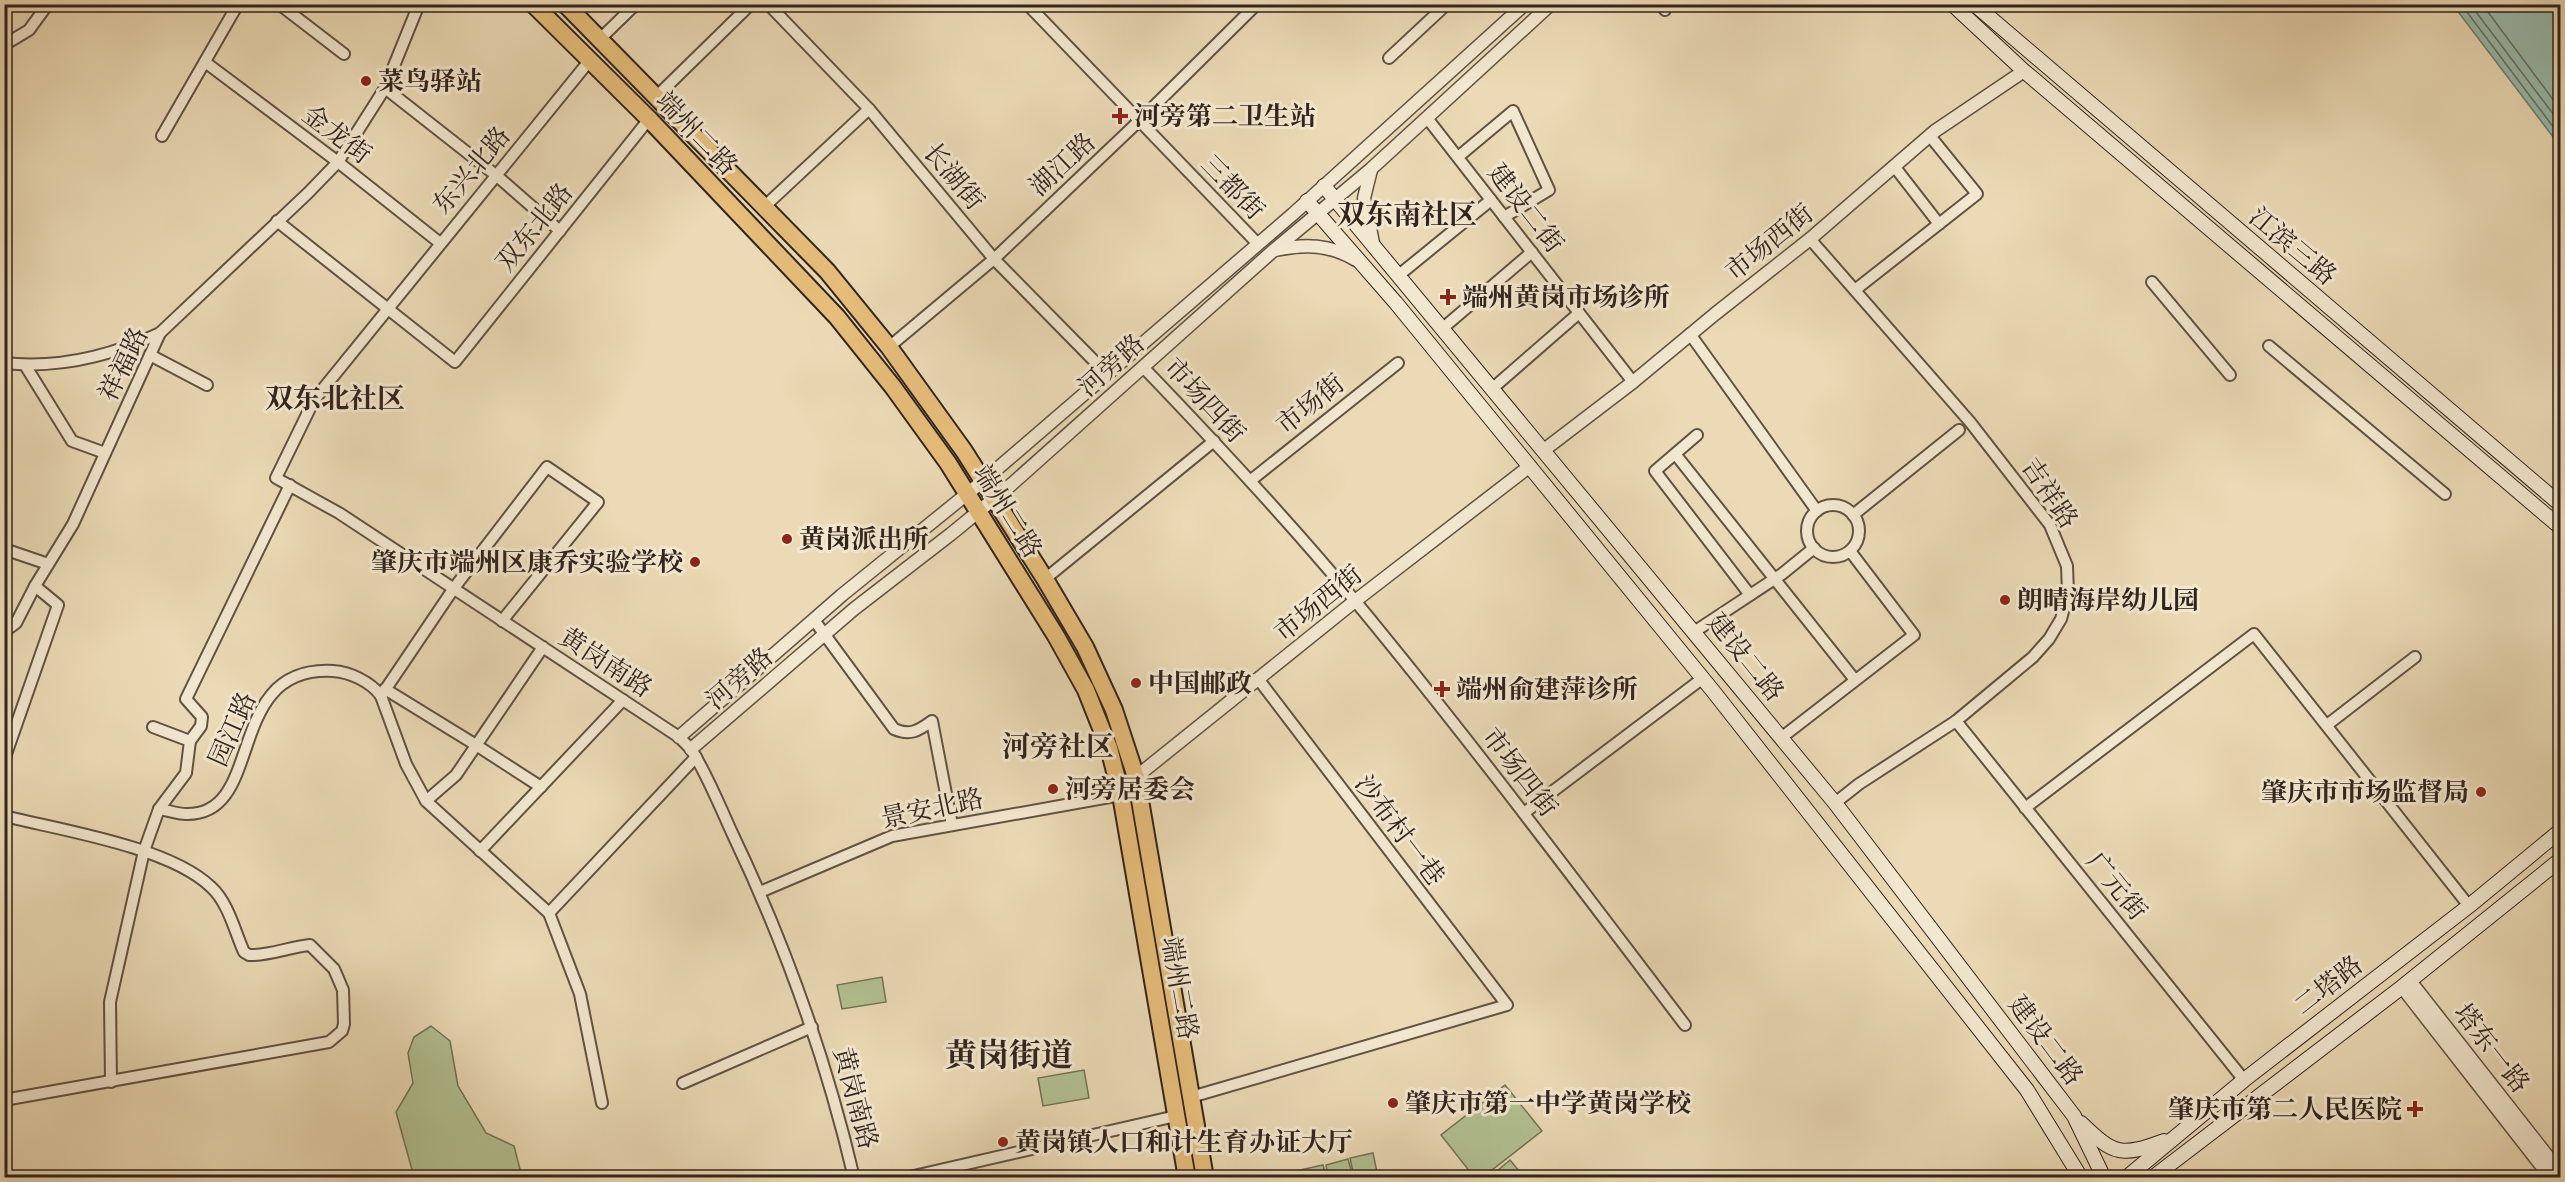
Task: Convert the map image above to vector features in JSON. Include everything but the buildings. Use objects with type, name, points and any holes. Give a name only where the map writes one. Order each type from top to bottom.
[{"type":"main road","name":"端州二路","points":[[533,4],[649,119],[837,317],[893,387],[948,463],[1056,636],[1086,690],[1108,748],[1121,795],[1187,1178]]},
{"type":"main road","name":"端州二路","points":[[566,4],[827,271],[890,347],[964,451],[1045,579],[1095,668],[1114,710],[1136,777],[1205,1178]]},
{"type":"main road","name":"江滨三路","points":[[1952,4],[2024,70],[2560,527]]},
{"type":"main road","name":"江滨三路","points":[[1974,4],[1994,24],[2560,504]]},
{"type":"main road","name":"建设二路","points":[[1324,186],[1834,804],[2073,1116],[2104,1178]]},
{"type":"main road","name":"建设二路","points":[[1307,201],[1396,303],[1703,678],[2027,1090],[2081,1178]]},
{"type":"main road","points":[[1396,303],[1412,290]]},
{"type":"main road","points":[[948,463],[964,451]]},
{"type":"main road","points":[[1009,562],[1027,551]]},
{"type":"main road","name":"二塔路","points":[[2126,1178],[2244,1080],[2469,906],[2560,831]]},
{"type":"main road","name":"二塔路","points":[[2151,1178],[2162,1173],[2406,984],[2560,860]]},
{"type":"main road","points":[[2027,1090],[2035,1090],[2045,1079]]},
{"type":"main road","points":[[2073,1116],[2097,1139],[2120,1151],[2134,1152],[2174,1137]]},
{"type":"street","points":[[4,45],[29,30],[48,4]]},
{"type":"street","points":[[162,136],[238,4]]},
{"type":"street","points":[[279,4],[344,54]]},
{"type":"street","name":"祥福路","points":[[4,632],[16,623],[35,586],[73,524],[160,333],[338,162],[385,88],[419,4]]},
{"type":"street","points":[[600,39],[636,4]]},
{"type":"street","points":[[656,97],[751,4]]},
{"type":"street","name":"长湖街","points":[[768,4],[869,109],[994,259],[1107,374]]},
{"type":"street","name":"湖江路","points":[[890,347],[994,259],[1139,122],[1257,4]]},
{"type":"street","points":[[1389,58],[1447,4]]},
{"type":"street","name":"河旁路","points":[[679,737],[814,620],[983,481],[1258,244],[1525,4]]},
{"type":"street","name":"河旁路","points":[[549,913],[694,753],[824,634],[979,512],[1274,250],[1371,169],[1551,4]]},
{"type":"street","name":"三都街","points":[[1027,5],[1258,244]]},
{"type":"street","name":"东兴北路","points":[[388,309],[590,60]]},
{"type":"street","name":"金龙街","points":[[206,62],[440,243]]},
{"type":"street","name":"市场西街","points":[[1544,450],[1633,382],[1810,239],[1930,136],[2024,70]]},
{"type":"street","points":[[385,88],[497,176],[560,231]]},
{"type":"street","points":[[764,207],[869,109]]},
{"type":"street","points":[[1458,157],[1513,111],[1549,190],[1504,217]]},
{"type":"street","name":"建设二街","points":[[1427,118],[1633,382]]},
{"type":"street","name":"双东北路","points":[[388,309],[455,362],[649,119]]},
{"type":"street","points":[[1855,290],[1977,194],[1930,136]]},
{"type":"street","points":[[1894,166],[1939,224]]},
{"type":"street","points":[[1371,169],[1364,198],[1373,243]]},
{"type":"street","points":[[1399,275],[1491,200]]},
{"type":"street","points":[[111,1082],[110,1002],[144,851],[159,808],[186,773],[190,741],[201,726],[202,717],[186,699],[290,485],[276,478],[314,400],[388,309],[277,221]]},
{"type":"street","name":"吉祥路","points":[[1810,239],[1971,422],[2050,525],[2067,566],[2068,593],[2061,619],[2049,639],[2033,657],[1956,721],[1859,784],[1834,804]]},
{"type":"street","points":[[1274,250],[1314,245],[1342,251],[1359,262]]},
{"type":"street","points":[[1443,328],[1532,252]]},
{"type":"street","points":[[2152,282],[2230,375]]},
{"type":"street","points":[[1493,388],[1579,313]]},
{"type":"street","points":[[4,363],[25,365],[81,361],[128,348],[160,333]]},
{"type":"street","points":[[1690,334],[1817,511]]},
{"type":"street","points":[[2269,346],[2445,494]]},
{"type":"street","points":[[150,355],[207,385]]},
{"type":"street","name":"市场街","points":[[1250,481],[1398,363]]},
{"type":"street","points":[[25,365],[72,441],[105,453]]},
{"type":"street","name":"市场四街","points":[[1143,367],[1214,441],[1355,601],[1524,813],[1685,1025]]},
{"type":"street","points":[[1853,515],[1959,430]]},
{"type":"street","points":[[1697,435],[1655,471],[1750,595]]},
{"type":"street","points":[[1045,579],[1214,441]]},
{"type":"street","points":[[1676,455],[1855,680]]},
{"type":"street","name":"市场西街","points":[[1136,777],[1355,601],[1530,466]]},
{"type":"street","points":[[502,621],[598,502],[547,467],[454,588],[383,693],[406,764],[426,801],[549,913],[580,994],[602,1103]]},
{"type":"street","name":"黄岗南路","points":[[290,485],[339,513],[679,737],[694,753],[760,892],[812,1027],[825,1065],[854,1178]]},
{"type":"street","points":[[1840,506],[1853,515],[1859,531],[1858,540],[1850,551],[1838,557],[1829,557],[1814,548],[1809,541],[1808,525],[1817,511],[1824,507],[1840,506]]},
{"type":"street","points":[[1694,632],[1774,579],[1814,548]]},
{"type":"street","points":[[4,549],[48,564]]},
{"type":"street","points":[[1781,738],[1914,635],[1850,551]]},
{"type":"street","points":[[4,760],[58,605],[35,586]]},
{"type":"street","points":[[814,620],[894,729],[910,733],[917,732],[932,721],[952,825]]},
{"type":"street","points":[[2025,808],[2254,634],[2469,906]]},
{"type":"street","points":[[426,801],[456,775],[543,647]]},
{"type":"street","points":[[2327,725],[2415,657]]},
{"type":"street","name":"园江路","points":[[159,808],[185,814],[209,809],[220,801],[237,774],[252,729],[266,701],[276,688],[288,680],[301,673],[318,670],[339,672],[358,678],[476,745],[541,787]]},
{"type":"street","points":[[1524,813],[1703,678]]},
{"type":"street","name":"沙布村一巷","points":[[1191,1097],[1507,1005],[1259,680]]},
{"type":"street","points":[[480,851],[623,700]]},
{"type":"street","name":"广元街","points":[[1956,721],[2244,1080]]},
{"type":"street","points":[[153,728],[190,741]]},
{"type":"street","name":"景安北路","points":[[760,892],[892,836],[1121,795]]},
{"type":"street","points":[[4,816],[144,851],[192,871],[213,888],[224,905],[244,952],[249,956],[260,956],[295,946],[310,945],[334,969],[343,990],[346,1016],[342,1031],[329,1042],[4,1100]]},
{"type":"street","name":"塔东一路","points":[[2406,984],[2560,1172]]},
{"type":"street","name":"塔东一路","points":[[2406,984],[2551,1178]]},
{"type":"street","points":[[683,1083],[812,1027]]},
{"type":"street","points":[[905,1178],[1176,1116]]},
{"type":"shaded area","points":[[882,977],[886,1002],[842,1009],[837,985]]},
{"type":"shaded area","points":[[431,1026],[450,1041],[458,1086],[486,1133],[514,1146],[522,1177],[414,1177],[396,1112],[413,1083],[408,1053],[414,1037]]},
{"type":"shaded area","points":[[1084,1070],[1089,1098],[1043,1106],[1038,1078]]},
{"type":"shaded area","points":[[1505,1085],[1542,1131],[1483,1177],[1474,1177],[1441,1135]]},
{"type":"shaded area","points":[[1373,1153],[1378,1177],[1354,1177],[1350,1158]]},
{"type":"shaded area","points":[[1348,1159],[1353,1177],[1328,1177],[1326,1165]]},
{"type":"shaded area","points":[[1510,1160],[1524,1177],[1490,1177]]},
{"type":"shaded area","points":[[1323,1165],[1326,1177],[1302,1177],[1300,1170]]},
{"type":"water","points":[[2453,5],[2560,5],[2560,146]]},
{"type":"place","name":"菜鸟驿站","points":[[366,81]]},
{"type":"place","name":"河旁第二卫生站","points":[[1120,116]]},
{"type":"place","name":"端州黄岗市场诊所","points":[[1448,297]]},
{"type":"place","name":"黄岗派出所","points":[[787,539]]},
{"type":"place","name":"肇庆市端州区康乔实验学校","points":[[695,562]]},
{"type":"place","name":"朗晴海岸幼儿园","points":[[2005,600]]},
{"type":"place","name":"中国邮政","points":[[1136,683]]},
{"type":"place","name":"端州俞建萍诊所","points":[[1442,689]]},
{"type":"place","name":"河旁居委会","points":[[1053,789]]},
{"type":"place","name":"肇庆市市场监督局","points":[[2481,792]]},
{"type":"place","name":"肇庆市第一中学黄岗学校","points":[[1393,1103]]},
{"type":"place","name":"肇庆市第二人民医院","points":[[2415,1109]]},
{"type":"place","name":"黄岗镇人口和计生育办证大厅","points":[[1003,1142]]},
{"type":"district","name":"双东南社区","points":[[1407,214]]},
{"type":"district","name":"双东北社区","points":[[335,398]]},
{"type":"district","name":"河旁社区","points":[[1058,746]]},
{"type":"district","name":"黄岗街道","points":[[1009,1055]]}]
